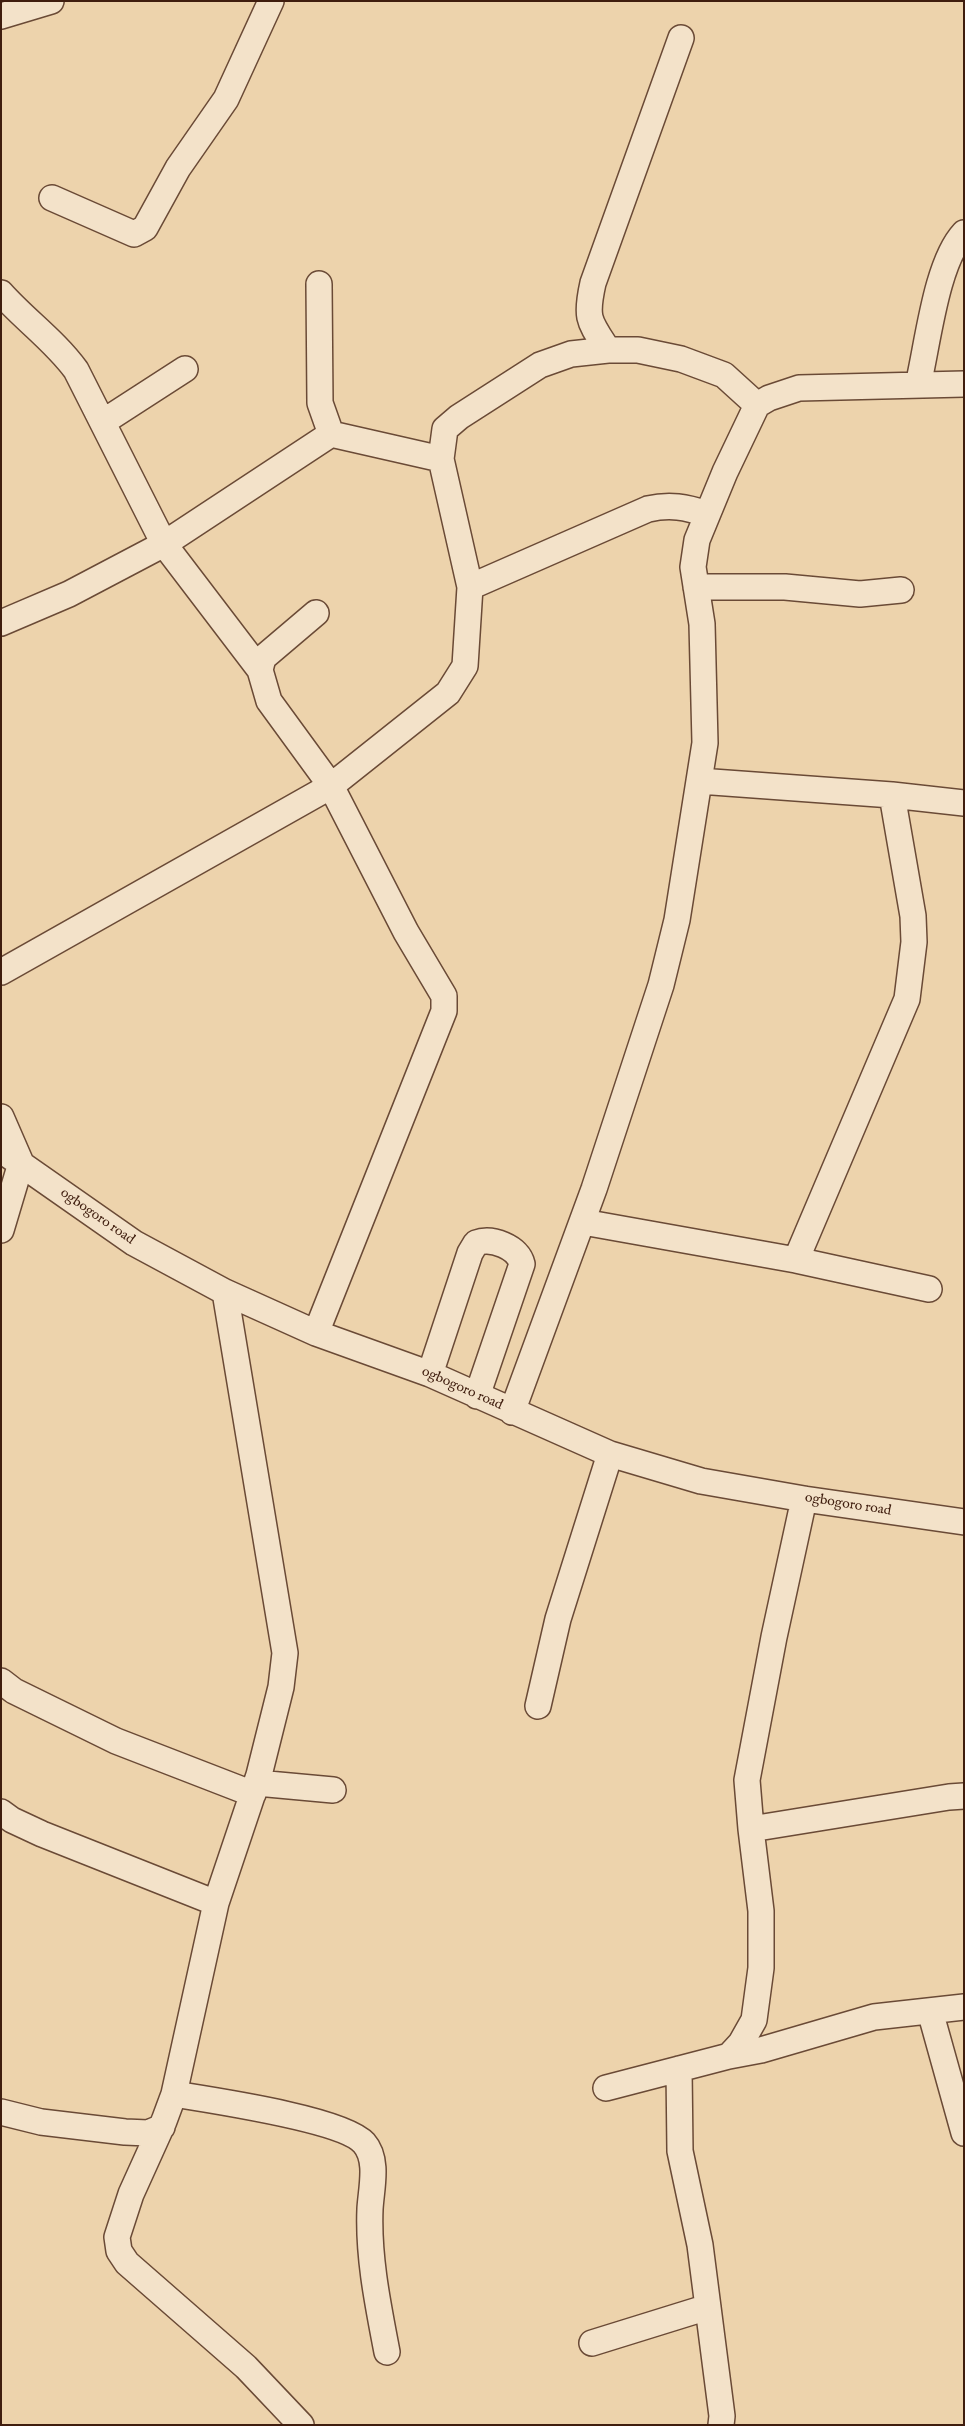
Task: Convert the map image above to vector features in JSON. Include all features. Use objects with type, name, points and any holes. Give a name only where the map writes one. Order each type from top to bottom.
[{"type":"street","points":[[1,16],[51,1]]},
{"type":"street","points":[[52,198],[134,234],[145,228],[178,168],[226,99],[271,1]]},
{"type":"street","points":[[608,350],[592,326],[587,308],[593,283],[681,38]]},
{"type":"street","points":[[918,385],[938,290],[950,251],[964,233]]},
{"type":"street","points":[[319,284],[320,403],[331,434]]},
{"type":"street","points":[[1,292],[19,314],[65,355],[76,370],[164,544],[260,670],[270,701],[331,786],[406,932],[444,996],[444,1010],[316,1333]]},
{"type":"street","points":[[1,972],[331,786],[448,693],[465,666],[470,587],[441,459],[444,429],[459,417],[540,365],[571,354],[608,350],[638,350],[681,359],[724,375],[758,405]]},
{"type":"street","points":[[102,422],[185,369]]},
{"type":"street","points":[[512,1412],[583,1222],[663,976],[678,920],[705,743],[702,624],[693,567],[697,540],[724,472],[758,405],[769,398],[799,388],[964,384]]},
{"type":"street","points":[[1,623],[69,594],[164,544],[331,434],[441,459]]},
{"type":"street","points":[[470,587],[648,509],[681,506],[708,514]]},
{"type":"street","points":[[696,587],[785,588],[860,594],[901,590]]},
{"type":"street","points":[[260,670],[263,658],[316,613]]},
{"type":"street","points":[[699,781],[892,795],[964,803]]},
{"type":"street","points":[[796,1260],[907,999],[914,942],[913,916],[892,795]]},
{"type":"street","points":[[1,1117],[11,1156],[1,1230]]},
{"type":"street","name":"ogbogoro road","points":[[11,1156],[134,1243],[225,1292],[316,1333],[430,1374],[610,1454],[701,1481],[804,1499],[964,1522]]},
{"type":"street","points":[[583,1222],[796,1260],[928,1289]]},
{"type":"street","points":[[430,1374],[470,1253],[476,1243],[483,1240],[493,1241],[516,1252],[521,1258],[522,1264],[477,1396]]},
{"type":"street","points":[[225,1292],[285,1653],[282,1687],[255,1789],[216,1903],[174,2094],[162,2127],[131,2194],[117,2237],[119,2251],[127,2263],[246,2368],[301,2425]]},
{"type":"street","points":[[538,1706],[558,1618],[610,1454]]},
{"type":"street","points":[[729,2056],[742,2043],[754,2020],[761,1968],[761,1911],[750,1829],[747,1780],[774,1637],[804,1499]]},
{"type":"street","points":[[1,1680],[14,1691],[116,1741],[255,1789],[333,1790]]},
{"type":"street","points":[[750,1829],[948,1796],[964,1796]]},
{"type":"street","points":[[2,1814],[42,1834],[216,1903]]},
{"type":"street","points":[[606,2088],[729,2056],[761,2050],[874,2017],[964,2007]]},
{"type":"street","points":[[930,2010],[964,2133]]},
{"type":"street","points":[[679,2069],[680,2151],[700,2245],[722,2416],[721,2425]]},
{"type":"street","points":[[174,2094],[306,2119],[348,2133],[364,2142],[370,2154],[373,2170],[371,2233],[375,2285],[386,2352]]},
{"type":"street","points":[[1,2112],[41,2122],[125,2132],[148,2133],[162,2127]]},
{"type":"street","points":[[592,2344],[708,2307]]}]
